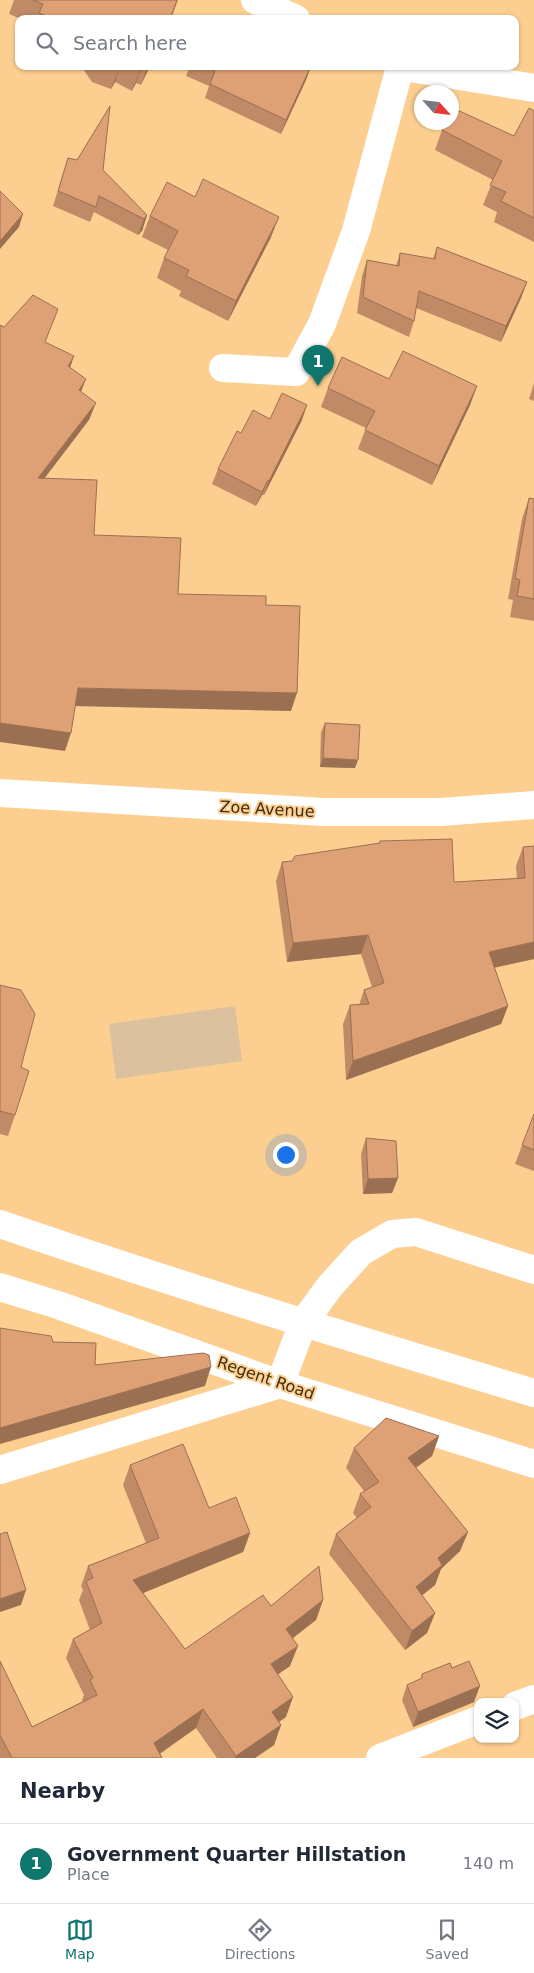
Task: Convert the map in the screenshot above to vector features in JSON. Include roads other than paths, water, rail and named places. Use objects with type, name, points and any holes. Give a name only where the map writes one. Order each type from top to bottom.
[{"type":"street","points":[[256,0],[288,15]]},
{"type":"street","points":[[223,368],[296,372],[322,324],[356,232],[398,70]]},
{"type":"street","points":[[418,70],[534,88]]},
{"type":"street","name":"Zoe Avenue","points":[[0,793],[324,812],[441,812],[534,806]]},
{"type":"street","points":[[0,1224],[77,1251],[303,1323],[534,1393]]},
{"type":"street","points":[[0,1470],[280,1384],[303,1323],[330,1286],[361,1252],[392,1234],[416,1232],[534,1270]]},
{"type":"street","name":"Regent Road","points":[[0,1287],[58,1305],[280,1384],[534,1464]]},
{"type":"street","points":[[519,1705],[534,1699]]},
{"type":"street","points":[[380,1758],[474,1722]]},
{"type":"place","name":"Government Quarter Hillstation","points":[[318,386]]}]
